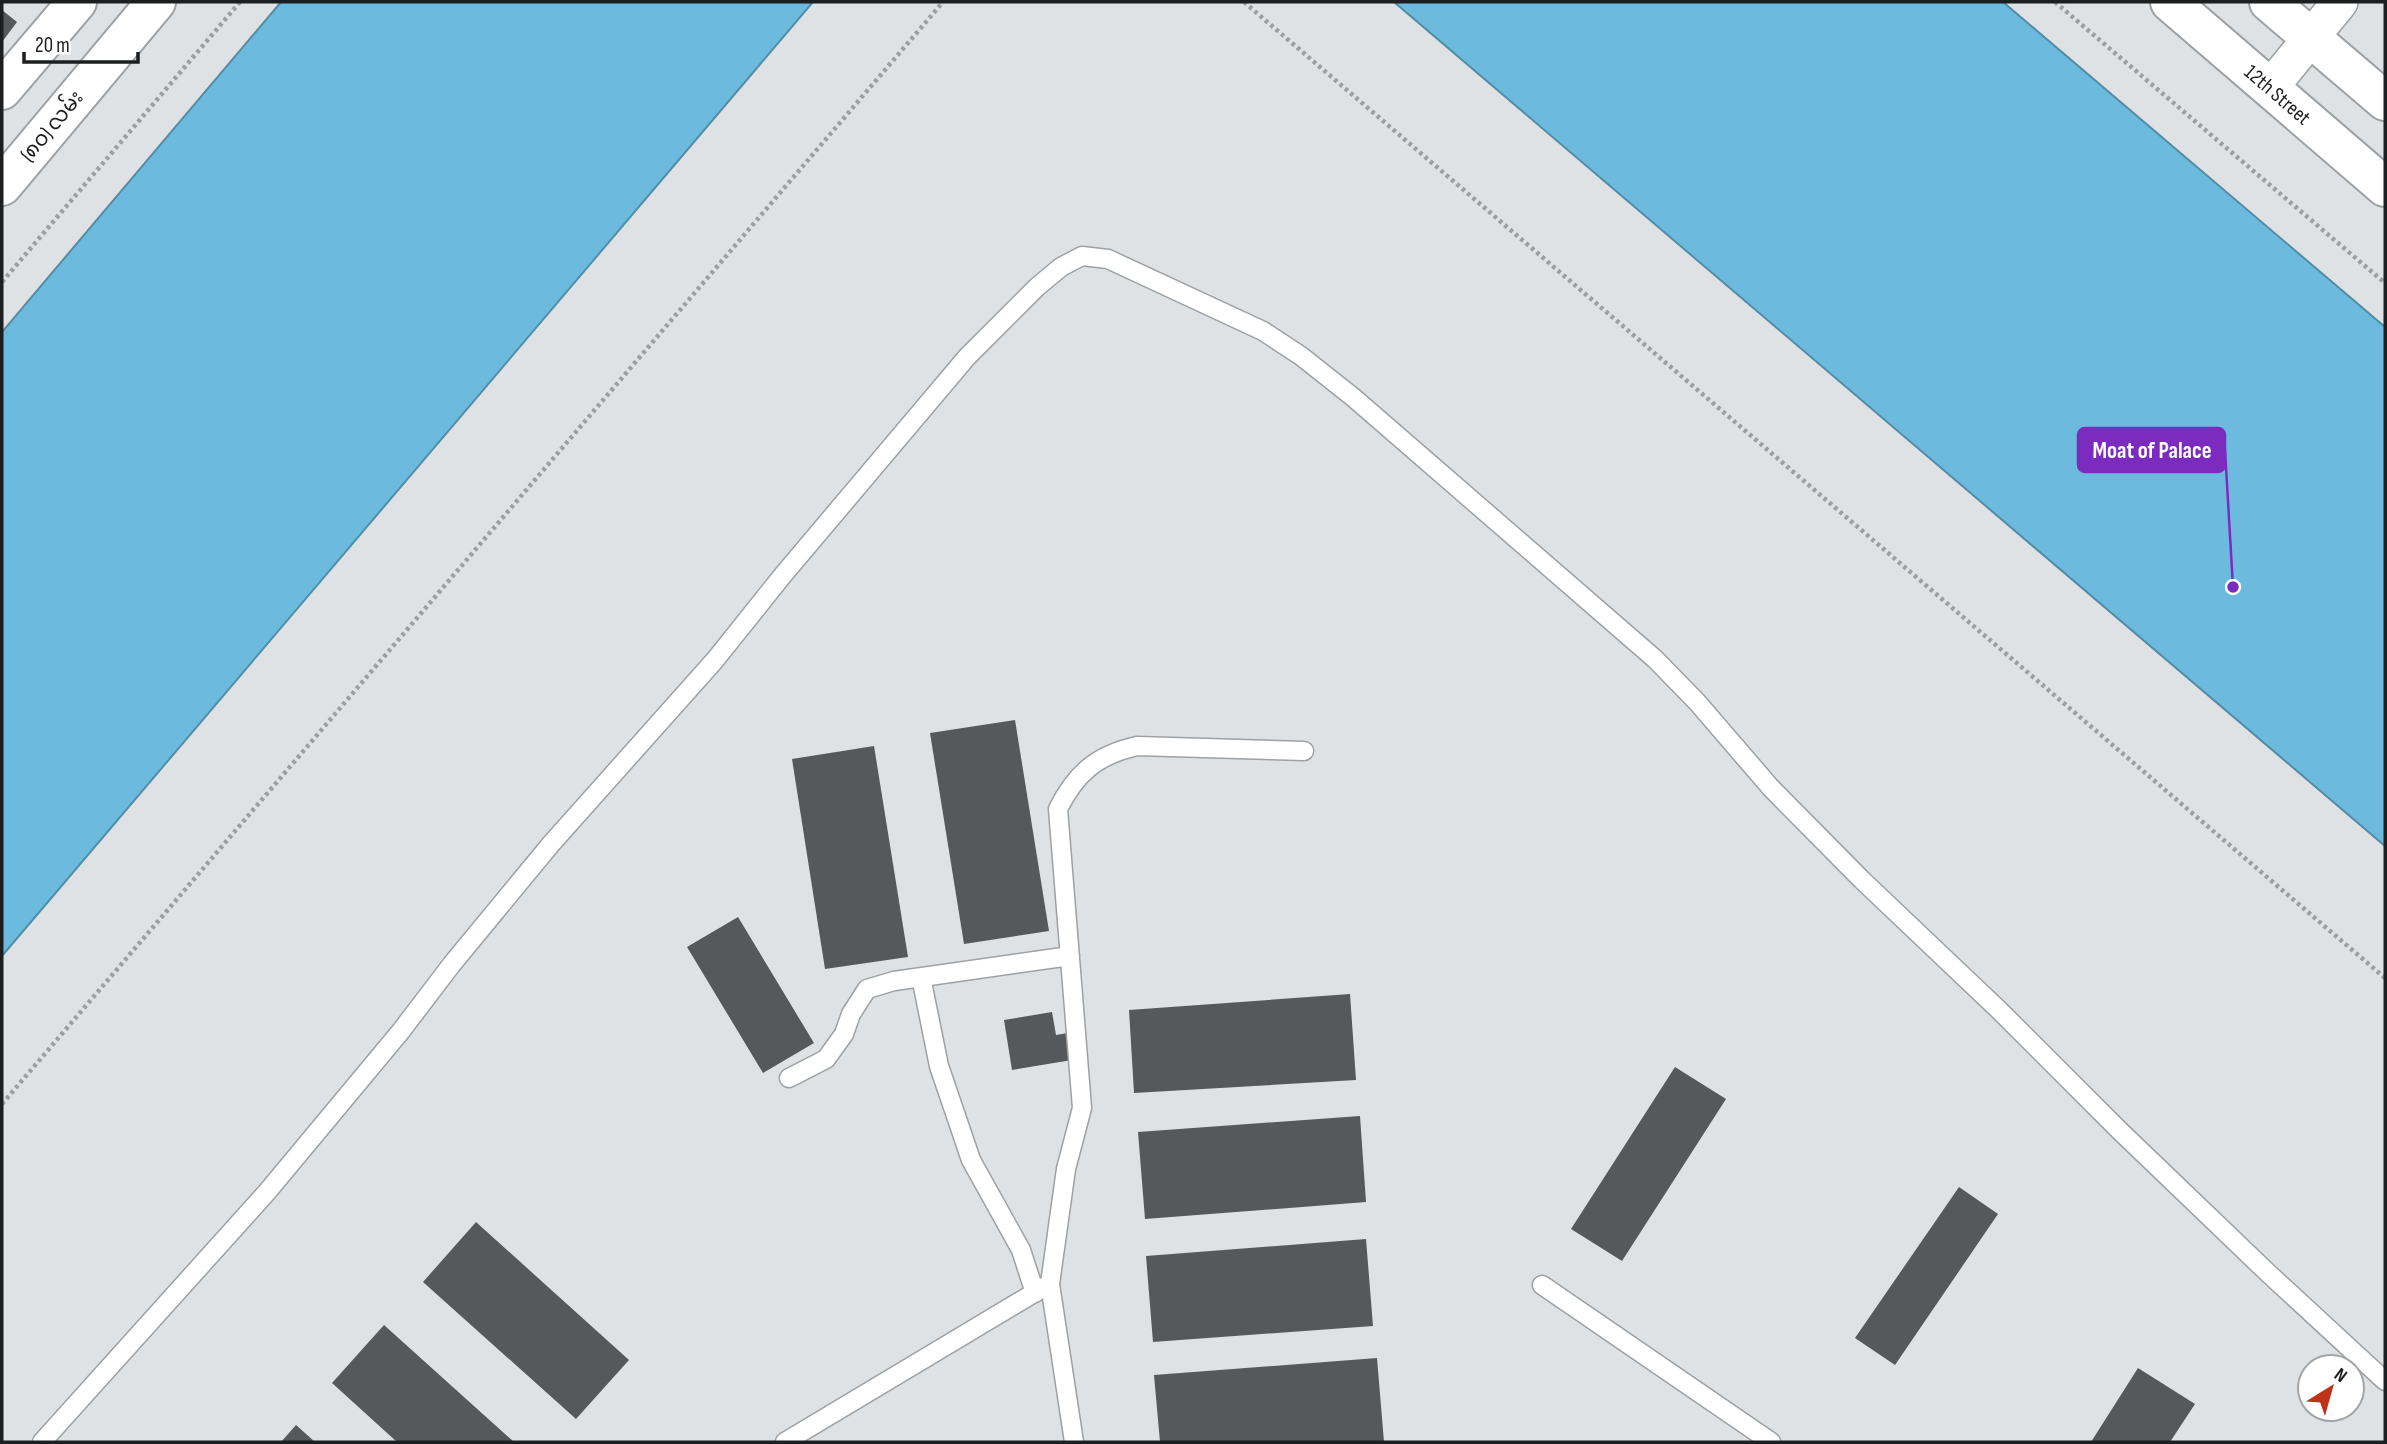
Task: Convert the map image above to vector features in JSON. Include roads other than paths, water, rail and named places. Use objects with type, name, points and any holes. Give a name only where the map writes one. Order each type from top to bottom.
[{"type":"main road","points":[[2,90],[77,2]]},
{"type":"main road","name":"(၈၀) လမ်း","points":[[2,186],[156,2]]},
{"type":"main road","name":"12th Street","points":[[2170,2],[2385,187]]},
{"type":"main road","points":[[2269,2],[2385,101]]},
{"type":"street","points":[[2270,88],[2340,2]]},
{"type":"lane","points":[[41,1442],[267,1192],[551,844],[715,660],[967,357],[1037,287],[1061,267],[1082,256],[1108,259],[1262,331],[1301,356],[1354,398],[1655,659],[1697,702],[1771,788],[1862,880],[2268,1273],[2385,1381]]},
{"type":"lane","points":[[785,1442],[1042,1288],[1066,1169],[1082,1108],[1058,809],[1069,785],[1112,752],[1137,746],[1304,751]]},
{"type":"lane","points":[[789,1078],[826,1059],[844,1034],[851,1014],[867,989],[894,981],[1070,956]]},
{"type":"lane","points":[[921,977],[939,1066],[971,1160],[1042,1288],[1074,1442]]},
{"type":"lane","points":[[1542,1285],[1771,1442]]},
{"type":"water","points":[[281,2],[813,2],[2,956],[2,332]]},
{"type":"water","points":[[1394,2],[2003,2],[2385,327],[2385,846]]},
{"type":"place","name":"Moat of Palace","points":[[2233,587]]}]
